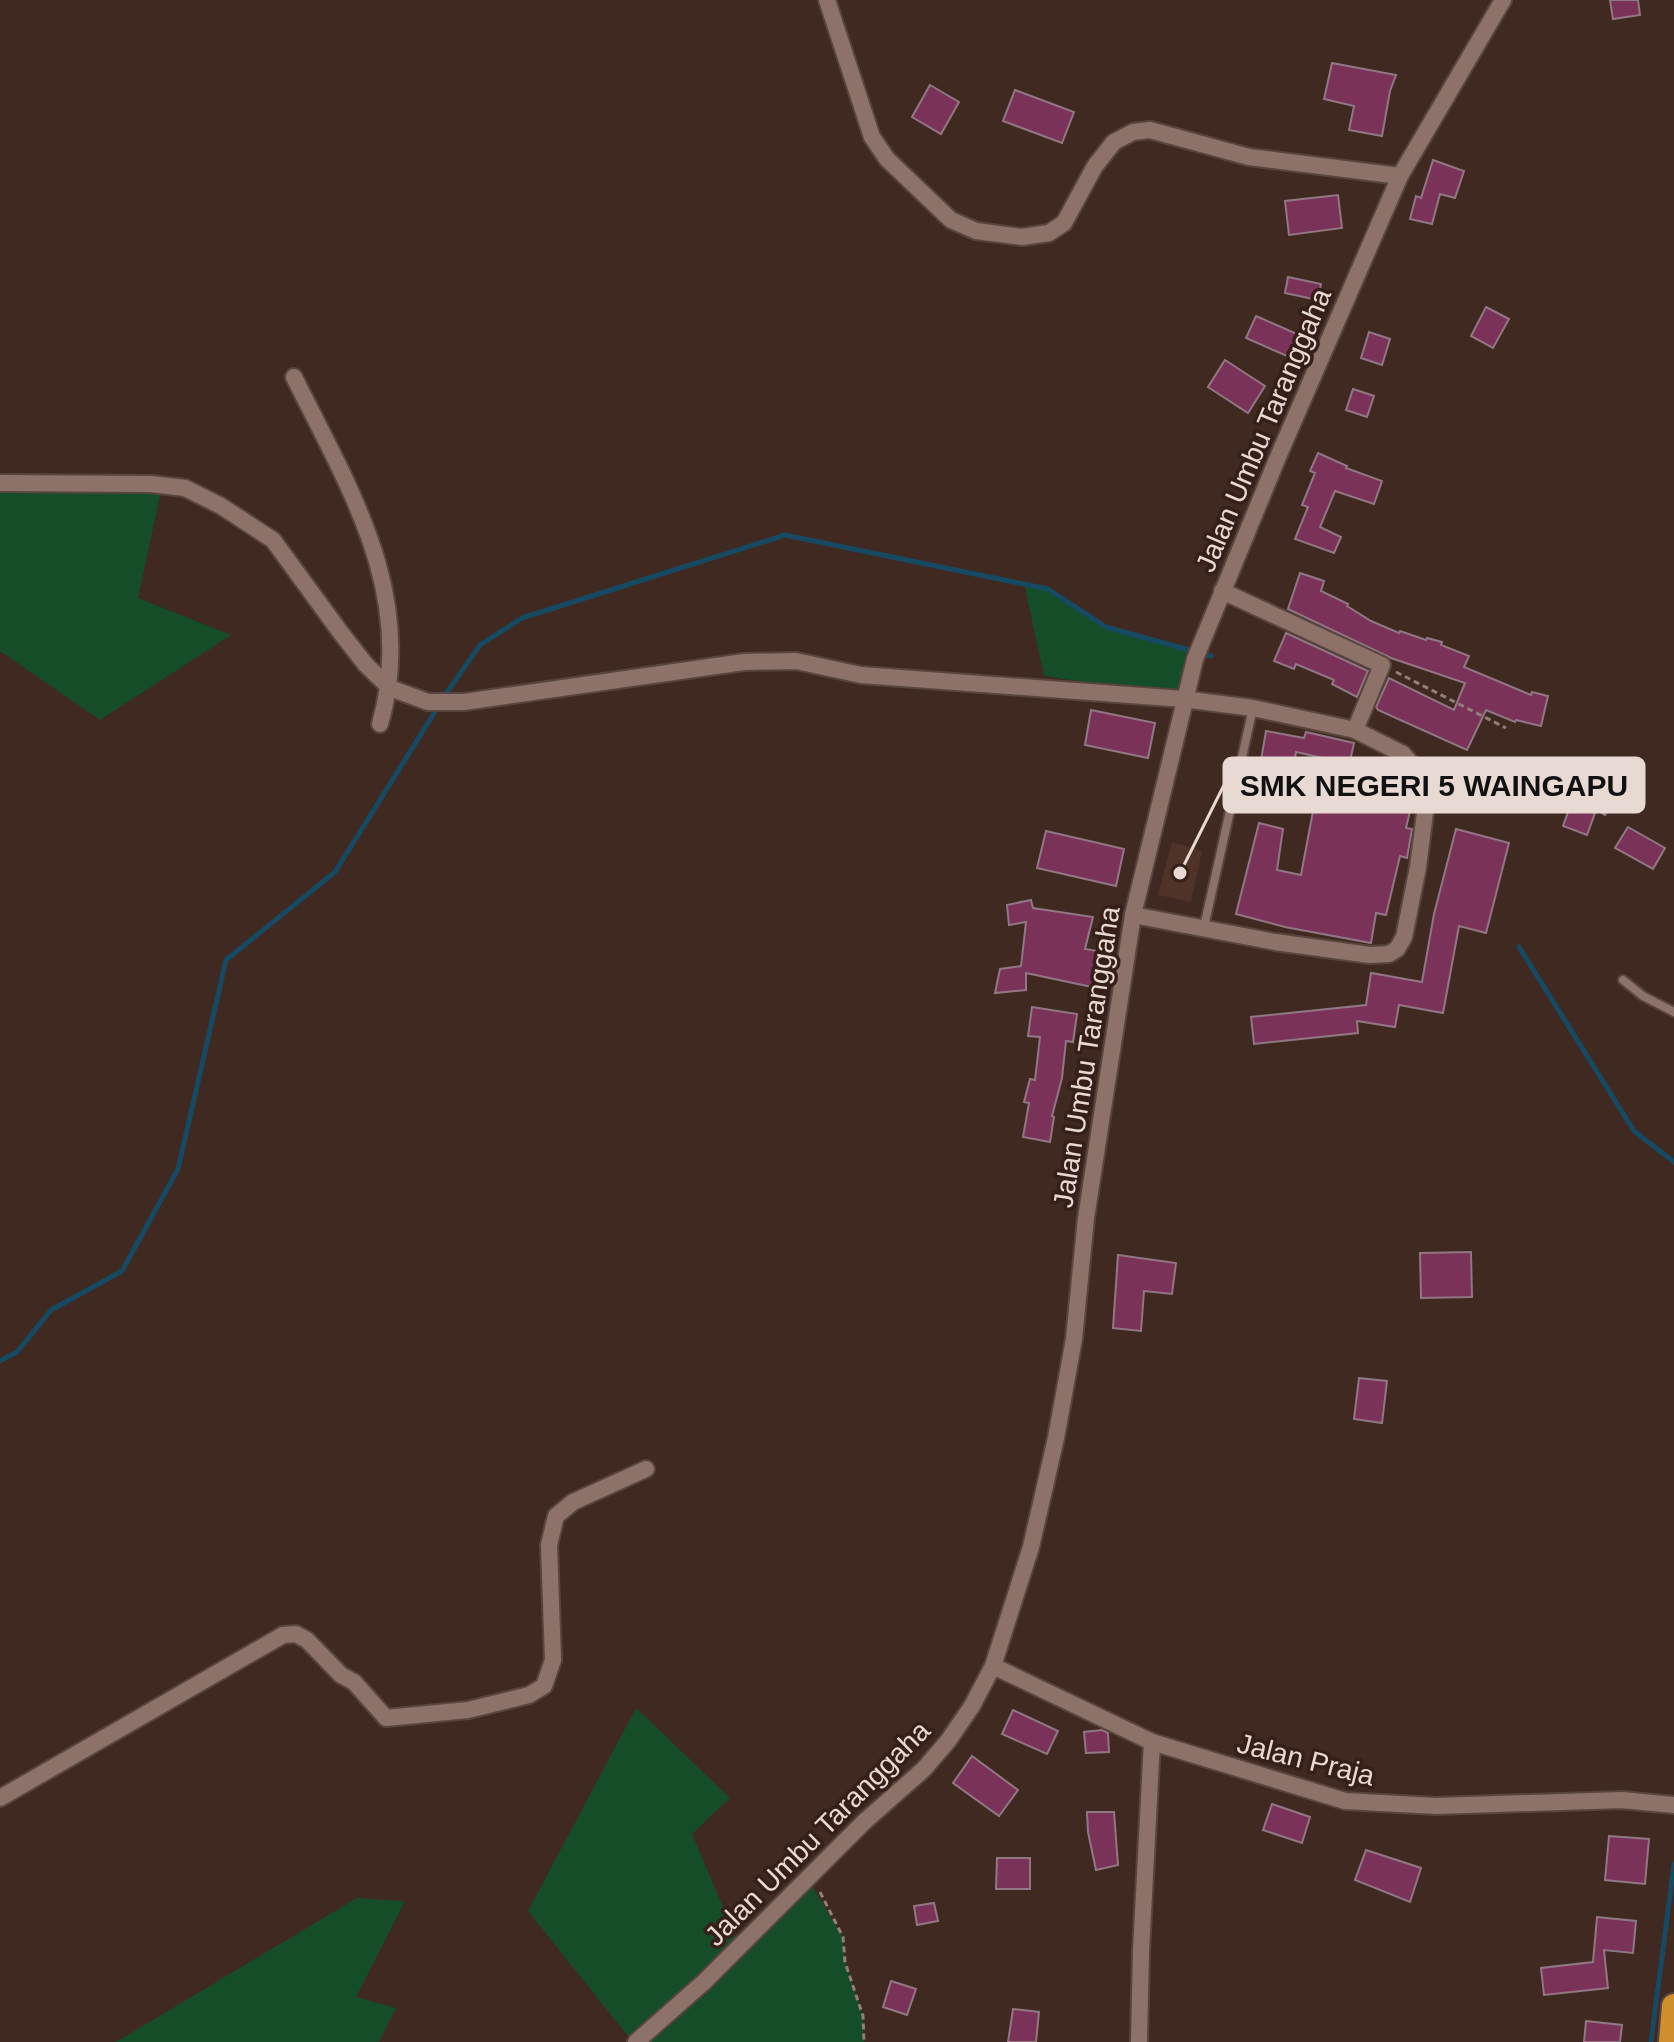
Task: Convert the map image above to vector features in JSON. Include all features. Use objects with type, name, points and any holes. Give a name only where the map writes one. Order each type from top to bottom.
[{"type":"highway","points":[[1671,2042],[1674,2006]]},
{"type":"street","points":[[827,0],[872,137],[887,159],[951,220],[976,231],[1022,237],[1049,233],[1064,223],[1095,166],[1114,142],[1140,131],[1150,130],[1249,157],[1400,176]]},
{"type":"street","name":"Jalan Umbu Taranggaha","points":[[636,2042],[704,1982],[864,1822],[924,1769],[972,1706],[993,1666],[1031,1547],[1056,1438],[1074,1339],[1086,1218],[1133,915],[1183,699],[1197,653],[1400,176],[1503,0]]},
{"type":"street","points":[[294,377],[343,475],[377,556],[389,618],[390,688],[380,724]]},
{"type":"street","points":[[0,483],[151,484],[185,488],[221,506],[273,540],[349,644],[390,688],[428,702],[464,702],[728,664],[796,661],[861,675],[1183,699],[1253,708],[1355,730],[1403,754],[1424,779],[1427,797],[1418,867],[1404,937],[1397,949],[1389,954],[1370,955],[1275,942],[1133,915]]},
{"type":"street","points":[[1222,591],[1382,665],[1355,730]]},
{"type":"street","points":[[0,1798],[283,1635],[296,1634],[307,1640],[341,1675],[354,1682],[386,1718],[468,1710],[529,1695],[544,1686],[553,1660],[549,1545],[556,1516],[573,1502],[646,1469]]},
{"type":"street","name":"Jalan Praja","points":[[993,1666],[1152,1742],[1345,1801],[1436,1806],[1607,1800],[1671,1805]]},
{"type":"street","points":[[1139,2042],[1141,1935],[1152,1742]]},
{"type":"lane","points":[[1204,927],[1253,708]]},
{"type":"lane","points":[[1623,980],[1643,996],[1674,1012]]},
{"type":"path","points":[[1382,665],[1506,728]]},
{"type":"path","points":[[811,1874],[843,1937],[845,1962],[863,2016],[864,2042]]},
{"type":"shaded area","points":[[1172,842],[1202,851],[1191,902],[1158,895]]},
{"type":"green space","points":[[0,490],[161,491],[138,598],[231,635],[100,720],[0,651]]},
{"type":"green space","points":[[1024,583],[1048,589],[1106,627],[1196,652],[1185,697],[1044,676]]},
{"type":"green space","points":[[636,1708],[730,1798],[692,1834],[739,1945],[807,1878],[843,1937],[845,1962],[863,2016],[864,2042],[630,2042],[528,1911]]},
{"type":"green space","points":[[357,1898],[405,1901],[356,1997],[396,2008],[379,2042],[116,2042]]},
{"type":"building","points":[[1610,0],[1638,0],[1640,15],[1613,19]]},
{"type":"building","points":[[1332,63],[1396,75],[1382,136],[1349,130],[1354,106],[1324,99]]},
{"type":"building","points":[[930,85],[959,102],[941,134],[912,117]]},
{"type":"building","points":[[1015,90],[1074,112],[1062,143],[1003,121]]},
{"type":"building","points":[[1433,160],[1464,171],[1455,198],[1440,194],[1432,224],[1410,219],[1416,196],[1421,198]]},
{"type":"building","points":[[1338,195],[1342,228],[1289,235],[1285,201]]},
{"type":"building","points":[[1288,277],[1321,284],[1318,300],[1285,293]]},
{"type":"building","points":[[1486,307],[1509,319],[1493,348],[1471,336]]},
{"type":"building","points":[[1256,316],[1297,334],[1287,356],[1246,338]]},
{"type":"building","points":[[1369,332],[1390,339],[1382,365],[1361,358]]},
{"type":"building","points":[[1225,360],[1265,386],[1248,413],[1208,387]]},
{"type":"building","points":[[1353,389],[1374,396],[1367,417],[1346,410]]},
{"type":"building","points":[[1318,453],[1346,468],[1382,481],[1374,504],[1335,491],[1320,527],[1341,537],[1334,553],[1295,539],[1308,507],[1302,505],[1315,473],[1310,471]]},
{"type":"building","points":[[1300,573],[1324,581],[1321,591],[1348,604],[1371,621],[1399,633],[1442,642],[1441,645],[1469,656],[1464,667],[1531,695],[1532,692],[1548,696],[1541,726],[1515,722],[1486,710],[1467,750],[1378,710],[1376,707],[1389,678],[1454,710],[1465,683],[1391,658],[1288,609]]},
{"type":"building","points":[[1286,633],[1368,671],[1357,697],[1332,684],[1334,680],[1296,664],[1294,669],[1274,661]]},
{"type":"building","points":[[1091,710],[1155,723],[1148,758],[1085,745]]},
{"type":"building","points":[[1266,731],[1304,738],[1306,732],[1354,743],[1350,761],[1406,775],[1414,784],[1406,828],[1412,829],[1407,858],[1400,856],[1386,915],[1376,913],[1371,943],[1285,927],[1236,914],[1259,823],[1283,829],[1277,870],[1301,875],[1323,758],[1296,752],[1288,800],[1255,795]]},
{"type":"building","points":[[1596,791],[1613,801],[1605,815],[1588,804]]},
{"type":"building","points":[[1571,804],[1595,813],[1587,835],[1563,826]]},
{"type":"building","points":[[1628,827],[1665,848],[1653,869],[1615,848]]},
{"type":"building","points":[[1456,829],[1509,843],[1486,933],[1459,926],[1443,1013],[1399,1005],[1395,1027],[1357,1021],[1358,1033],[1254,1044],[1251,1017],[1366,1005],[1371,973],[1422,982],[1434,914]]},
{"type":"building","points":[[1046,831],[1124,849],[1116,886],[1037,868]]},
{"type":"building","points":[[1031,900],[1033,908],[1093,917],[1085,949],[1103,952],[1092,987],[1026,973],[1026,990],[995,993],[1000,969],[1021,966],[1026,922],[1009,925],[1007,905]]},
{"type":"building","points":[[1032,1007],[1077,1014],[1073,1042],[1066,1041],[1050,1142],[1023,1137],[1029,1103],[1024,1102],[1030,1079],[1035,1080],[1040,1037],[1028,1036]]},
{"type":"building","points":[[1471,1252],[1472,1297],[1421,1298],[1420,1253]]},
{"type":"building","points":[[1118,1255],[1176,1263],[1172,1294],[1144,1291],[1141,1331],[1113,1328]]},
{"type":"building","points":[[1359,1378],[1387,1381],[1382,1423],[1354,1419]]},
{"type":"building","points":[[1013,1710],[1058,1731],[1047,1754],[1002,1734]]},
{"type":"building","points":[[1102,1730],[1108,1733],[1109,1752],[1086,1753],[1084,1732]]},
{"type":"building","points":[[972,1756],[1018,1790],[999,1816],[953,1783]]},
{"type":"building","points":[[1272,1804],[1310,1817],[1302,1843],[1263,1830]]},
{"type":"building","points":[[1087,1812],[1114,1812],[1118,1865],[1096,1870]]},
{"type":"building","points":[[1609,1836],[1649,1839],[1645,1884],[1605,1880]]},
{"type":"building","points":[[1366,1850],[1421,1868],[1410,1902],[1355,1880]]},
{"type":"building","points":[[997,1858],[1030,1858],[1030,1889],[996,1889]]},
{"type":"building","points":[[934,1903],[938,1921],[917,1925],[914,1906]]},
{"type":"building","points":[[1597,1917],[1636,1921],[1633,1953],[1604,1950],[1608,1988],[1544,1995],[1541,1968],[1593,1962]]},
{"type":"building","points":[[891,1981],[916,1989],[907,2015],[883,2007]]},
{"type":"building","points":[[1013,2009],[1039,2012],[1036,2042],[1008,2042]]},
{"type":"building","points":[[1586,2021],[1622,2025],[1620,2042],[1584,2042]]},
{"type":"waterway","points":[[443,698],[480,645],[522,618],[785,535],[1048,589],[1106,627],[1211,656]]},
{"type":"waterway","points":[[0,1361],[17,1352],[51,1310],[122,1271],[178,1169],[226,960],[335,872],[438,707]]},
{"type":"waterway","points":[[1519,947],[1634,1131],[1674,1162]]},
{"type":"waterway","points":[[1651,2042],[1674,1864]]},
{"type":"place","name":"SMK NEGERI 5 WAINGAPU","points":[[1180,873]]}]
